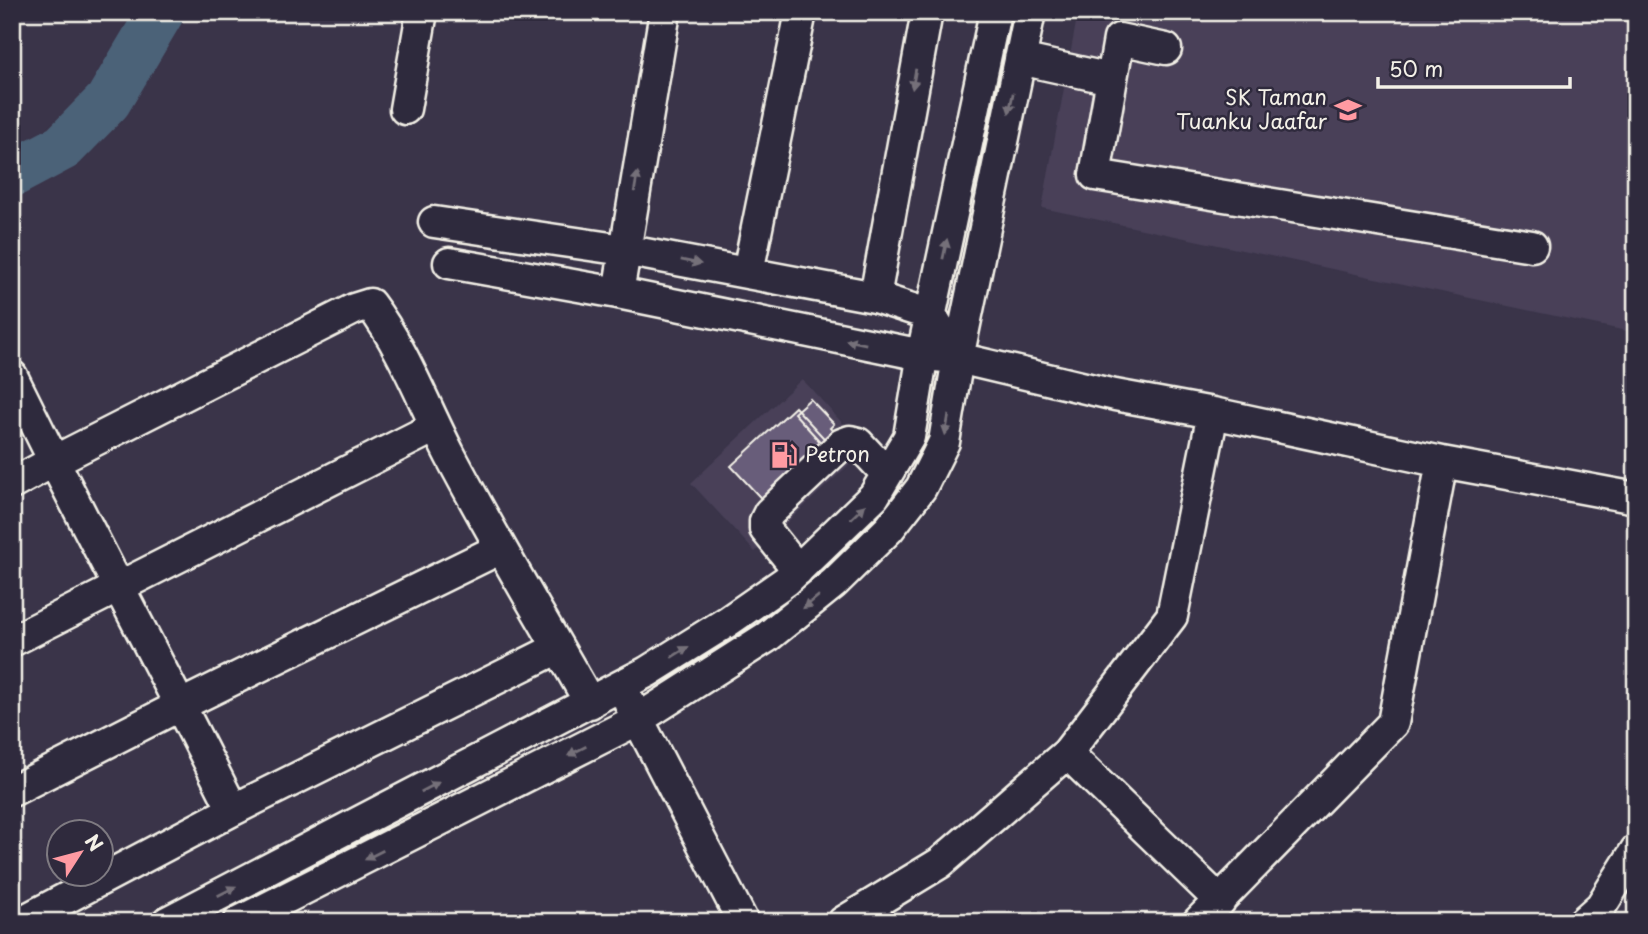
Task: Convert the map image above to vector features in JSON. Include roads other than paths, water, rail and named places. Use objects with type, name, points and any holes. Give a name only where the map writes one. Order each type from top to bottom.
[{"type":"street","points":[[405,109],[422,12]]},
{"type":"street","points":[[618,293],[665,12]]},
{"type":"street","points":[[748,272],[801,12]]},
{"type":"street","points":[[875,297],[927,12]]},
{"type":"street","points":[[167,922],[621,686],[727,622],[786,581],[874,496],[909,437],[930,315],[995,12]]},
{"type":"street","points":[[239,922],[637,720],[767,637],[834,583],[889,529],[921,488],[944,442],[958,358],[1030,12]]},
{"type":"street","points":[[1166,49],[1119,39],[1095,175],[1532,246]]},
{"type":"street","points":[[1020,59],[1111,79]]},
{"type":"street","points":[[434,222],[624,250],[875,297],[930,315],[958,358]]},
{"type":"street","points":[[449,263],[618,293],[922,355],[958,358],[1115,395],[1442,462],[1636,498]]},
{"type":"street","points":[[12,484],[354,309],[370,304],[385,323],[435,428],[499,549],[590,703]]},
{"type":"street","points":[[12,376],[233,810]]},
{"type":"street","points":[[843,922],[940,863],[1068,753],[1172,616],[1213,413]]},
{"type":"street","points":[[12,641],[435,428]]},
{"type":"street","points":[[798,570],[765,529],[769,513],[842,444],[850,440],[859,443],[887,474]]},
{"type":"street","points":[[1198,922],[1393,723],[1442,462]]},
{"type":"street","points":[[12,791],[499,549]]},
{"type":"street","points":[[21,922],[233,810],[558,648]]},
{"type":"street","points":[[621,686],[743,922]]},
{"type":"street","points":[[1068,753],[1220,901]]},
{"type":"street","points":[[1583,922],[1601,905],[1636,850]]},
{"type":"waterway","points":[[12,174],[63,147],[108,101],[161,12]]},
{"type":"place","name":"SK Taman Tuanku Jaafar","points":[[1348,110]]},
{"type":"place","name":"Petron","points":[[784,455]]}]
